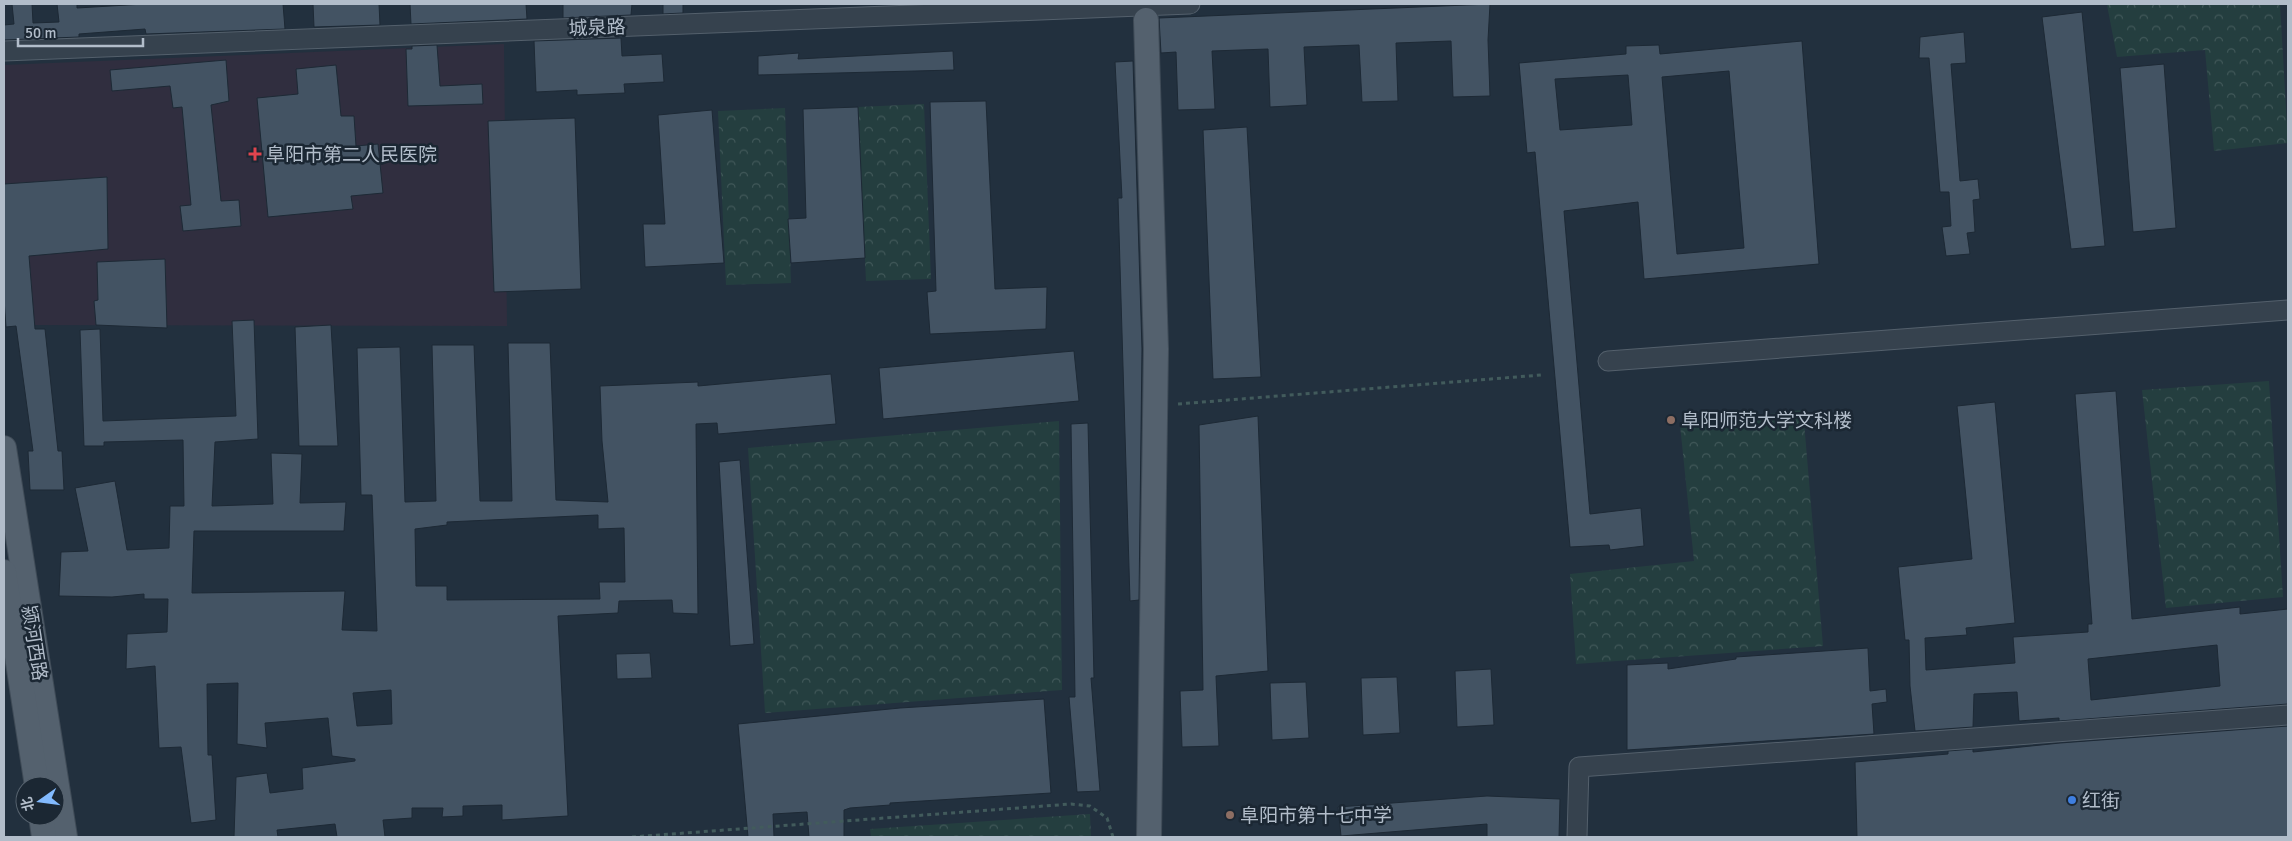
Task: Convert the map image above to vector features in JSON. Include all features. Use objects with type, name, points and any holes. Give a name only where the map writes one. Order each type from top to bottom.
[{"type":"main road","points":[[1146,20],[1156,349],[1149,837]]},
{"type":"main road","name":"颍河西路","points":[[4,448],[65,837]]},
{"type":"main road","name":"颍河西路","points":[[4,572],[35,776]]},
{"type":"street","name":"城泉路","points":[[4,51],[1190,4]]},
{"type":"street","points":[[1608,360],[2288,310]]},
{"type":"street","points":[[1577,837],[1579,767],[2288,715]]},
{"type":"path","points":[[1178,404],[1541,375]]},
{"type":"path","points":[[632,837],[1071,804],[1090,806],[1107,818],[1112,837]]},
{"type":"shaded area","name":"阜阳市第二人民医院","points":[[504,44],[507,326],[10,325],[4,243],[4,65]]},
{"type":"green space","points":[[2280,4],[2288,143],[2214,151],[2205,50],[2117,57],[2107,5]]},
{"type":"green space","points":[[924,104],[931,279],[866,281],[858,107]]},
{"type":"green space","points":[[785,108],[791,283],[726,285],[718,111]]},
{"type":"green space","points":[[2269,381],[2283,597],[2166,608],[2142,390]]},
{"type":"green space","points":[[1803,410],[1823,646],[1576,664],[1570,574],[1694,561],[1680,425]]},
{"type":"green space","points":[[1059,421],[1062,690],[765,713],[748,448]]},
{"type":"green space","points":[[1090,814],[1091,837],[871,837],[870,829]]},
{"type":"building","points":[[12,4],[32,4],[33,23],[59,22],[57,4],[77,4],[77,8],[144,4],[283,4],[285,29],[146,34],[145,29],[79,34],[79,37],[4,40],[4,25],[14,24]]},
{"type":"building","points":[[313,4],[379,4],[380,25],[314,27]]},
{"type":"building","points":[[410,4],[526,4],[527,19],[411,24]]},
{"type":"building","points":[[563,4],[632,4],[631,15],[563,18]]},
{"type":"building","points":[[663,4],[683,4],[683,13],[663,14]]},
{"type":"building","points":[[1490,4],[1488,40],[1490,96],[1453,97],[1451,41],[1396,43],[1398,101],[1362,102],[1359,45],[1304,47],[1307,105],[1270,107],[1268,49],[1212,51],[1215,109],[1178,110],[1176,52],[1161,53],[1159,18]]},
{"type":"building","points":[[2082,12],[2105,246],[2071,249],[2042,17]]},
{"type":"building","points":[[1964,32],[1966,63],[1951,64],[1960,181],[1978,179],[1980,199],[1973,200],[1975,232],[1967,233],[1970,254],[1946,256],[1942,227],[1951,226],[1949,192],[1940,192],[1929,58],[1919,58],[1920,37]]},
{"type":"building","points":[[621,38],[622,56],[662,54],[664,82],[624,84],[625,93],[577,95],[577,90],[536,92],[534,41]]},
{"type":"building","points":[[1802,41],[1819,264],[1644,279],[1638,202],[1564,211],[1590,514],[1641,508],[1644,546],[1610,550],[1609,545],[1570,547],[1535,152],[1527,153],[1519,63],[1626,54],[1626,46],[1659,45],[1660,54]],"holes":[[[1729,71],[1744,248],[1677,254],[1662,77]],[[1628,75],[1632,125],[1560,130],[1555,79]]]},
{"type":"building","points":[[437,45],[440,86],[482,84],[483,104],[408,106],[406,49],[412,49],[412,46]]},
{"type":"building","points":[[953,51],[954,70],[758,75],[758,56],[799,53],[798,59]]},
{"type":"building","points":[[226,60],[229,101],[211,105],[221,201],[239,200],[241,226],[183,231],[180,206],[191,205],[182,107],[173,108],[170,86],[112,91],[110,70]]},
{"type":"building","points":[[1133,61],[1142,349],[1139,600],[1130,601],[1118,198],[1122,198],[1115,62]]},
{"type":"building","points":[[2164,64],[2176,228],[2133,232],[2120,68]]},
{"type":"building","points":[[336,65],[341,116],[354,116],[356,146],[378,144],[383,193],[351,196],[353,209],[268,217],[257,98],[298,94],[296,69]]},
{"type":"building","points":[[986,101],[995,289],[1047,287],[1046,329],[930,334],[927,292],[936,291],[930,102]]},
{"type":"building","points":[[858,107],[865,258],[791,263],[788,219],[806,218],[803,109]]},
{"type":"building","points":[[712,110],[724,263],[645,267],[643,224],[665,224],[658,115]]},
{"type":"building","points":[[575,118],[581,289],[494,292],[488,121]]},
{"type":"building","points":[[1247,127],[1261,377],[1213,379],[1203,130]]},
{"type":"building","points":[[107,177],[108,249],[29,256],[35,329],[45,329],[58,451],[62,451],[64,490],[30,490],[28,451],[33,451],[16,326],[6,327],[4,299],[4,184]]},
{"type":"building","points":[[165,259],[167,328],[96,325],[94,301],[98,300],[97,262]]},
{"type":"building","points":[[254,320],[258,439],[215,442],[212,506],[273,504],[271,453],[302,454],[300,503],[346,502],[344,531],[194,531],[192,593],[345,591],[342,630],[377,631],[372,495],[361,495],[357,348],[400,347],[405,502],[436,501],[432,345],[474,345],[480,501],[512,501],[508,343],[550,343],[556,500],[608,502],[602,441],[600,386],[698,382],[698,386],[831,374],[836,424],[718,434],[717,423],[696,424],[698,614],[673,613],[672,600],[619,601],[618,613],[558,616],[568,816],[502,820],[502,805],[463,806],[463,816],[442,817],[443,808],[412,808],[412,818],[383,820],[385,837],[337,837],[335,824],[277,830],[278,837],[234,837],[236,777],[267,773],[270,793],[303,789],[302,768],[355,761],[355,759],[332,756],[328,718],[265,723],[267,748],[237,744],[238,683],[207,684],[208,755],[212,755],[216,820],[191,823],[181,747],[159,748],[155,666],[126,669],[127,634],[167,632],[168,599],[144,599],[144,594],[112,597],[59,596],[61,552],[88,551],[75,488],[115,481],[127,550],[169,548],[170,506],[184,506],[183,440],[104,442],[104,446],[84,446],[80,330],[100,329],[103,421],[236,416],[232,321]],"holes":[[[598,515],[598,529],[624,528],[625,582],[599,582],[600,599],[447,600],[447,586],[416,586],[415,529],[447,525],[447,522]],[[391,690],[392,724],[357,726],[353,693]]]},
{"type":"building","points":[[331,325],[338,446],[299,446],[295,327]]},
{"type":"building","points":[[1074,351],[1079,401],[883,419],[879,368]]},
{"type":"building","points":[[2116,391],[2132,619],[2240,607],[2240,614],[2288,609],[2288,704],[2059,721],[2059,718],[2019,721],[2017,692],[1974,694],[1973,727],[1915,731],[1910,686],[1909,640],[1905,640],[1898,567],[1972,559],[1957,406],[1995,402],[2015,623],[1966,628],[1967,635],[1925,638],[1926,670],[2015,663],[2013,637],[2088,632],[2088,624],[2092,624],[2075,394]],"holes":[[[2217,645],[2220,686],[2091,700],[2088,659]]]},
{"type":"building","points":[[1258,416],[1268,671],[1216,676],[1219,746],[1182,747],[1180,691],[1203,690],[1199,425]]},
{"type":"building","points":[[1088,423],[1094,678],[1091,678],[1100,791],[1077,792],[1069,697],[1075,697],[1071,424]]},
{"type":"building","points":[[740,460],[754,644],[730,646],[719,462]]},
{"type":"building","points":[[1868,648],[1870,691],[1886,689],[1887,702],[1872,704],[1874,734],[1627,750],[1627,665],[1668,663],[1668,669],[1736,659],[1736,657]]},
{"type":"building","points":[[650,653],[652,678],[617,679],[616,654]]},
{"type":"building","points":[[1491,669],[1494,725],[1457,727],[1455,671]]},
{"type":"building","points":[[1397,677],[1400,733],[1363,735],[1361,678]]},
{"type":"building","points":[[1306,682],[1309,738],[1272,740],[1270,683]]},
{"type":"building","points":[[1044,699],[1051,793],[890,803],[890,805],[850,808],[844,810],[844,837],[809,837],[807,812],[773,814],[774,837],[748,837],[738,724],[900,708]]},
{"type":"building","name":"红街","points":[[2288,726],[2288,837],[1857,837],[1855,762],[1948,754],[1948,751],[1973,749],[1973,752],[2060,743]]},
{"type":"building","points":[[1487,796],[1560,799],[1559,837],[1487,837],[1487,824],[1341,836],[1338,807]]},
{"type":"place","name":"阜阳市第二人民医院","points":[[255,154]]},
{"type":"place","name":"阜阳师范大学文科楼","points":[[1671,420]]},
{"type":"place","name":"红街","points":[[2072,800]]},
{"type":"place","name":"阜阳市第十七中学","points":[[1230,815]]}]
